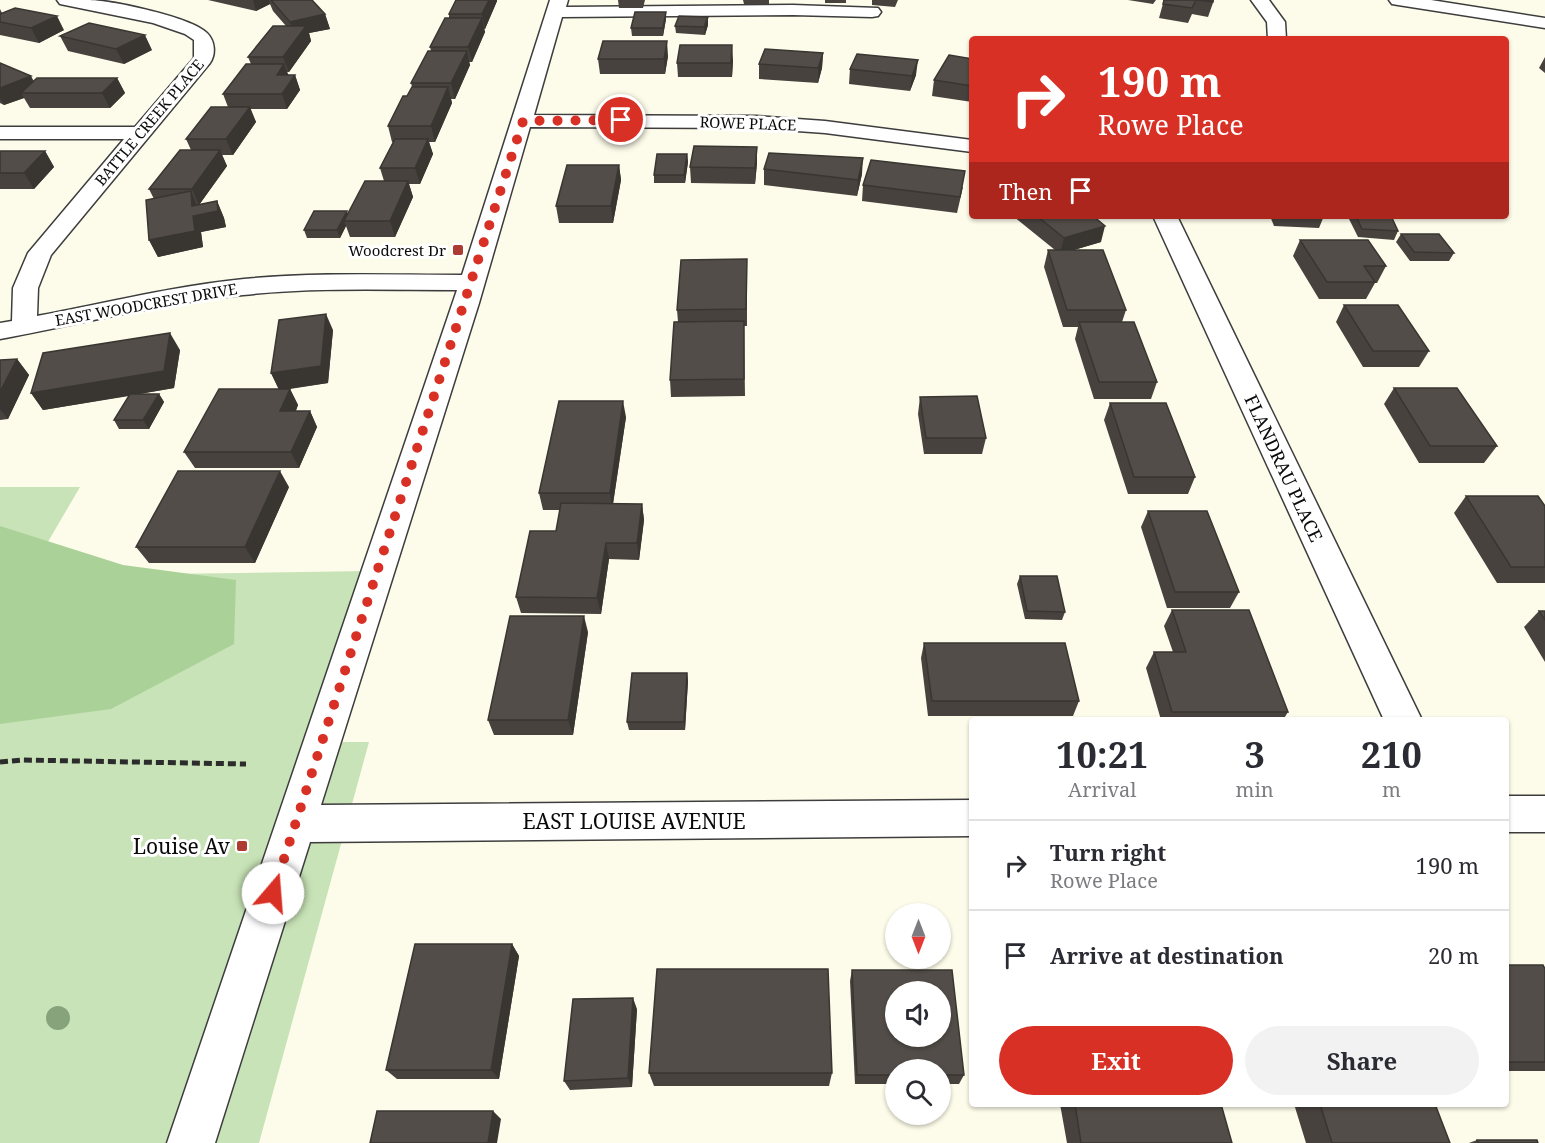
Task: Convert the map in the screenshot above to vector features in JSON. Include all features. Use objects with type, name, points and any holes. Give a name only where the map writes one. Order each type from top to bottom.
[{"type":"street","name":"BATTLE CREEK PLACE","points":[[26,326],[22,307],[26,280],[40,253],[203,59],[206,48],[202,38],[184,26],[66,0]]},
{"type":"street","points":[[1260,0],[1274,16],[1279,30],[1278,36]]},
{"type":"street","points":[[1398,0],[1545,23]]},
{"type":"street","points":[[191,1143],[472,283],[557,6],[872,12]]},
{"type":"street","name":"ROWE PLACE","points":[[523,121],[756,122],[893,134],[969,146]]},
{"type":"street","points":[[0,133],[140,133]]},
{"type":"street","name":"FLANDRAU PLACE","points":[[1166,219],[1402,717]]},
{"type":"street","name":"EAST WOODCREST DRIVE","points":[[0,331],[192,293],[244,286],[307,283],[472,283]]},
{"type":"street","points":[[1509,814],[1545,813]]},
{"type":"street","name":"EAST LOUISE AVENUE","points":[[296,824],[969,818]]},
{"type":"path","points":[[0,762],[23,760],[246,764]]},
{"type":"green space","points":[[0,487],[80,487],[28,576],[368,571],[315,742],[369,742],[259,1143],[0,1143]]},
{"type":"green space","points":[[0,526],[123,565],[236,580],[234,644],[111,709],[0,724]]},
{"type":"building","points":[[271,0],[312,0],[325,14],[290,22]]},
{"type":"building","points":[[456,0],[489,0],[482,14],[449,14]]},
{"type":"building","points":[[1164,0],[1196,0],[1192,8],[1163,4]]},
{"type":"building","points":[[15,8],[57,16],[31,28],[0,22],[0,14]]},
{"type":"building","points":[[635,12],[666,12],[663,28],[631,28]]},
{"type":"building","points":[[679,16],[708,17],[704,27],[675,26]]},
{"type":"building","points":[[445,18],[482,18],[468,47],[430,47]]},
{"type":"building","points":[[89,23],[145,35],[116,49],[60,36]]},
{"type":"building","points":[[273,26],[306,26],[283,57],[248,57]]},
{"type":"building","points":[[603,41],[667,41],[664,59],[598,59]]},
{"type":"building","points":[[680,45],[732,45],[731,63],[677,63]]},
{"type":"building","points":[[765,49],[823,53],[818,68],[759,64]]},
{"type":"building","points":[[428,51],[467,51],[451,83],[411,83]]},
{"type":"building","points":[[857,54],[918,60],[912,76],[850,69]]},
{"type":"building","points":[[949,55],[969,58],[969,86],[934,80]]},
{"type":"building","points":[[0,63],[31,76],[0,88]]},
{"type":"building","points":[[246,64],[284,64],[277,75],[295,75],[282,94],[223,94]]},
{"type":"building","points":[[37,78],[117,78],[102,93],[21,93]]},
{"type":"building","points":[[412,87],[448,87],[431,126],[388,126],[403,96],[407,96]]},
{"type":"building","points":[[211,107],[250,107],[226,139],[186,139]]},
{"type":"building","points":[[395,139],[428,139],[415,168],[380,168]]},
{"type":"building","points":[[694,146],[757,147],[755,168],[690,167]]},
{"type":"building","points":[[180,150],[220,150],[192,189],[149,189]]},
{"type":"building","points":[[0,151],[45,151],[24,173],[0,173]]},
{"type":"building","points":[[769,153],[863,158],[858,180],[764,169]]},
{"type":"building","points":[[657,154],[687,154],[684,175],[654,175]]},
{"type":"building","points":[[871,160],[965,171],[960,197],[863,185]]},
{"type":"building","points":[[567,165],[619,165],[611,206],[556,206]]},
{"type":"building","points":[[365,181],[408,181],[390,221],[344,221]]},
{"type":"building","points":[[191,191],[192,206],[217,201],[218,211],[193,216],[195,231],[149,240],[146,200]]},
{"type":"building","points":[[314,211],[347,211],[337,230],[304,230]]},
{"type":"building","points":[[1041,219],[1097,219],[1105,226],[1064,238]]},
{"type":"building","points":[[1357,219],[1392,219],[1398,231],[1362,229]]},
{"type":"building","points":[[1401,234],[1439,234],[1454,253],[1414,252]]},
{"type":"building","points":[[1300,240],[1368,240],[1386,266],[1364,266],[1375,282],[1327,282]]},
{"type":"building","points":[[1048,250],[1103,250],[1126,310],[1067,310]]},
{"type":"building","points":[[747,259],[746,309],[677,310],[681,260]]},
{"type":"building","points":[[1344,305],[1398,305],[1429,351],[1373,351]]},
{"type":"building","points":[[326,314],[321,366],[271,373],[279,320]]},
{"type":"building","points":[[744,321],[744,379],[670,380],[674,322]]},
{"type":"building","points":[[1079,322],[1134,322],[1157,382],[1099,382]]},
{"type":"building","points":[[170,333],[164,371],[31,393],[43,353]]},
{"type":"building","points":[[17,359],[0,392],[0,360]]},
{"type":"building","points":[[1394,388],[1457,388],[1497,446],[1430,446]]},
{"type":"building","points":[[219,389],[290,389],[280,411],[310,411],[291,452],[184,452]]},
{"type":"building","points":[[130,394],[159,394],[143,420],[114,420]]},
{"type":"building","points":[[977,396],[986,438],[926,438],[920,397]]},
{"type":"building","points":[[559,401],[623,401],[610,493],[539,493]]},
{"type":"building","points":[[1110,403],[1166,403],[1195,477],[1134,477]]},
{"type":"building","points":[[178,471],[280,471],[245,547],[136,547]]},
{"type":"building","points":[[1466,496],[1538,496],[1545,506],[1545,567],[1511,567]]},
{"type":"building","points":[[561,503],[642,504],[637,543],[606,543],[597,598],[516,597],[530,531],[556,531]]},
{"type":"building","points":[[1148,511],[1207,511],[1239,592],[1175,592]]},
{"type":"building","points":[[1020,576],[1057,576],[1065,612],[1027,611]]},
{"type":"building","points":[[1172,610],[1249,610],[1288,712],[1172,712],[1154,652],[1186,652]]},
{"type":"building","points":[[1539,611],[1545,611],[1545,620]]},
{"type":"building","points":[[510,616],[584,616],[568,720],[488,720]]},
{"type":"building","points":[[924,643],[1065,643],[1079,701],[932,701]]},
{"type":"building","points":[[632,673],[687,673],[684,722],[627,722]]},
{"type":"building","points":[[415,944],[512,944],[491,1070],[386,1070]]},
{"type":"building","points":[[1509,965],[1543,965],[1545,969],[1545,1062],[1509,1062]]},
{"type":"building","points":[[657,969],[828,969],[832,1073],[649,1073]]},
{"type":"building","points":[[852,970],[952,970],[964,1075],[951,1075],[951,1059],[885,1059],[885,1075],[857,1075]]},
{"type":"building","points":[[633,998],[628,1078],[564,1081],[573,999]]},
{"type":"building","points":[[1075,1107],[1222,1107],[1232,1143],[1081,1143]]},
{"type":"building","points":[[1321,1107],[1436,1107],[1450,1143],[1332,1143]]},
{"type":"building","points":[[377,1111],[493,1111],[488,1143],[370,1143]]},
{"type":"building","points":[[1477,1140],[1537,1140],[1538,1143],[1478,1143]]},
{"type":"place","name":"Woodcrest Dr","points":[[458,250]]},
{"type":"place","name":"Louise Av","points":[[242,846]]},
{"type":"route","points":[[273,893],[523,121],[621,120]]}]
